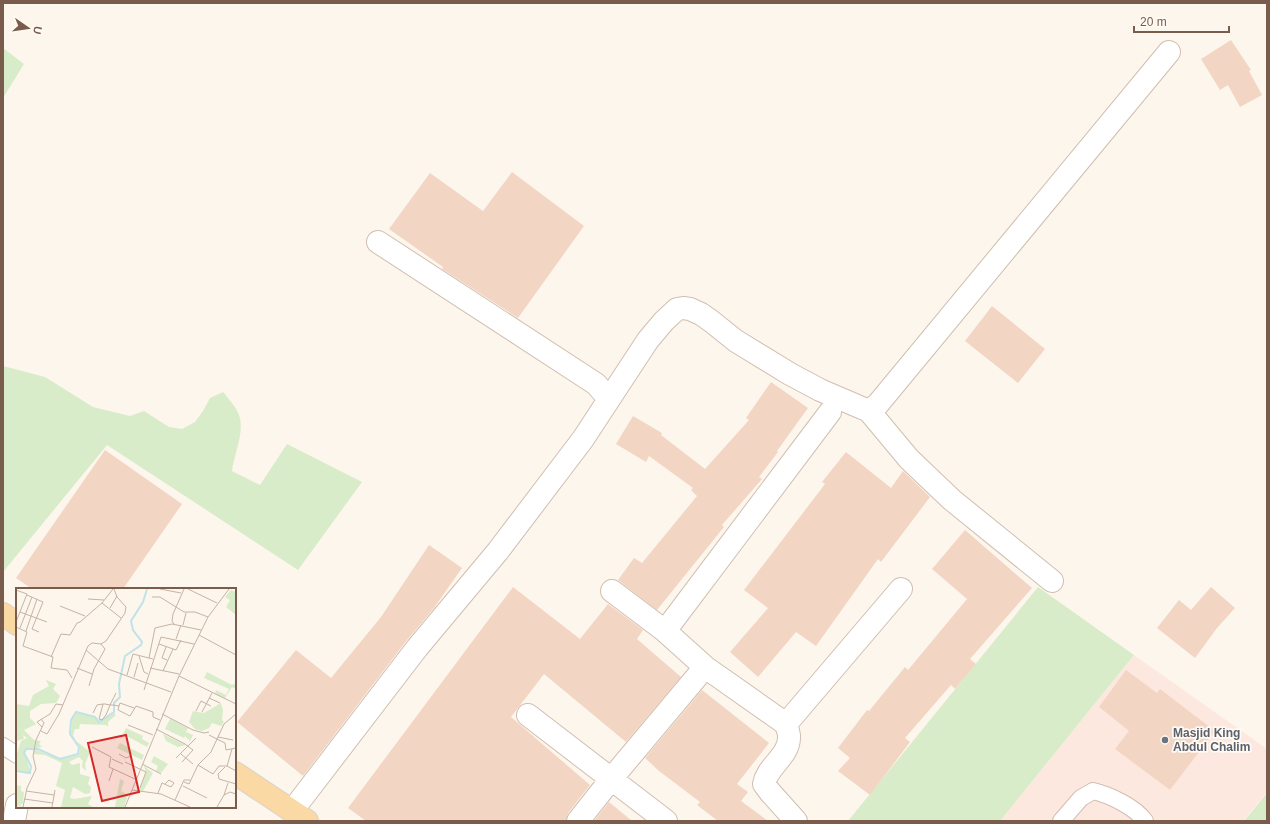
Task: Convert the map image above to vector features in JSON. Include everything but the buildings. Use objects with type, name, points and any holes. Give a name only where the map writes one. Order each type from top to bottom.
[{"type":"main road","points":[[3,614],[16,623]]},
{"type":"main road","points":[[236,774],[299,816]]},
{"type":"street","points":[[869,411],[878,404],[1169,52]]},
{"type":"street","points":[[378,242],[596,384],[609,398]]},
{"type":"street","points":[[299,816],[418,648],[498,551],[583,438],[648,340],[677,309],[690,309],[701,314],[736,341],[790,374],[820,390],[869,411],[909,458],[952,500],[1052,581]]},
{"type":"street","points":[[665,631],[830,412]]},
{"type":"street","points":[[786,724],[901,589]]},
{"type":"street","points":[[612,591],[665,631],[705,667],[786,724],[789,737],[787,748],[766,776],[764,784],[796,821]]},
{"type":"street","points":[[578,821],[705,667]]},
{"type":"street","points":[[528,715],[612,778],[666,821]]},
{"type":"street","points":[[14,821],[16,808]]},
{"type":"lane","points":[[3,746],[16,754]]},
{"type":"lane","points":[[1061,821],[1082,798],[1093,791],[1105,794],[1140,814],[1145,821]]},
{"type":"shaded area","points":[[1134,655],[1267,749],[1267,792],[1243,821],[1000,821]]},
{"type":"green space","points":[[3,48],[24,64],[3,98]]},
{"type":"green space","points":[[3,366],[45,377],[93,407],[130,416],[144,411],[169,427],[182,429],[195,422],[210,398],[223,392],[236,409],[241,422],[240,436],[232,471],[260,485],[287,444],[362,482],[298,570],[107,445],[3,572]]},
{"type":"green space","points":[[1038,587],[1134,655],[1000,821],[848,821]]},
{"type":"green space","points":[[1267,793],[1267,821],[1244,821]]},
{"type":"place","name":"Masjid King Abdul Chalim","points":[[1165,740]]}]
